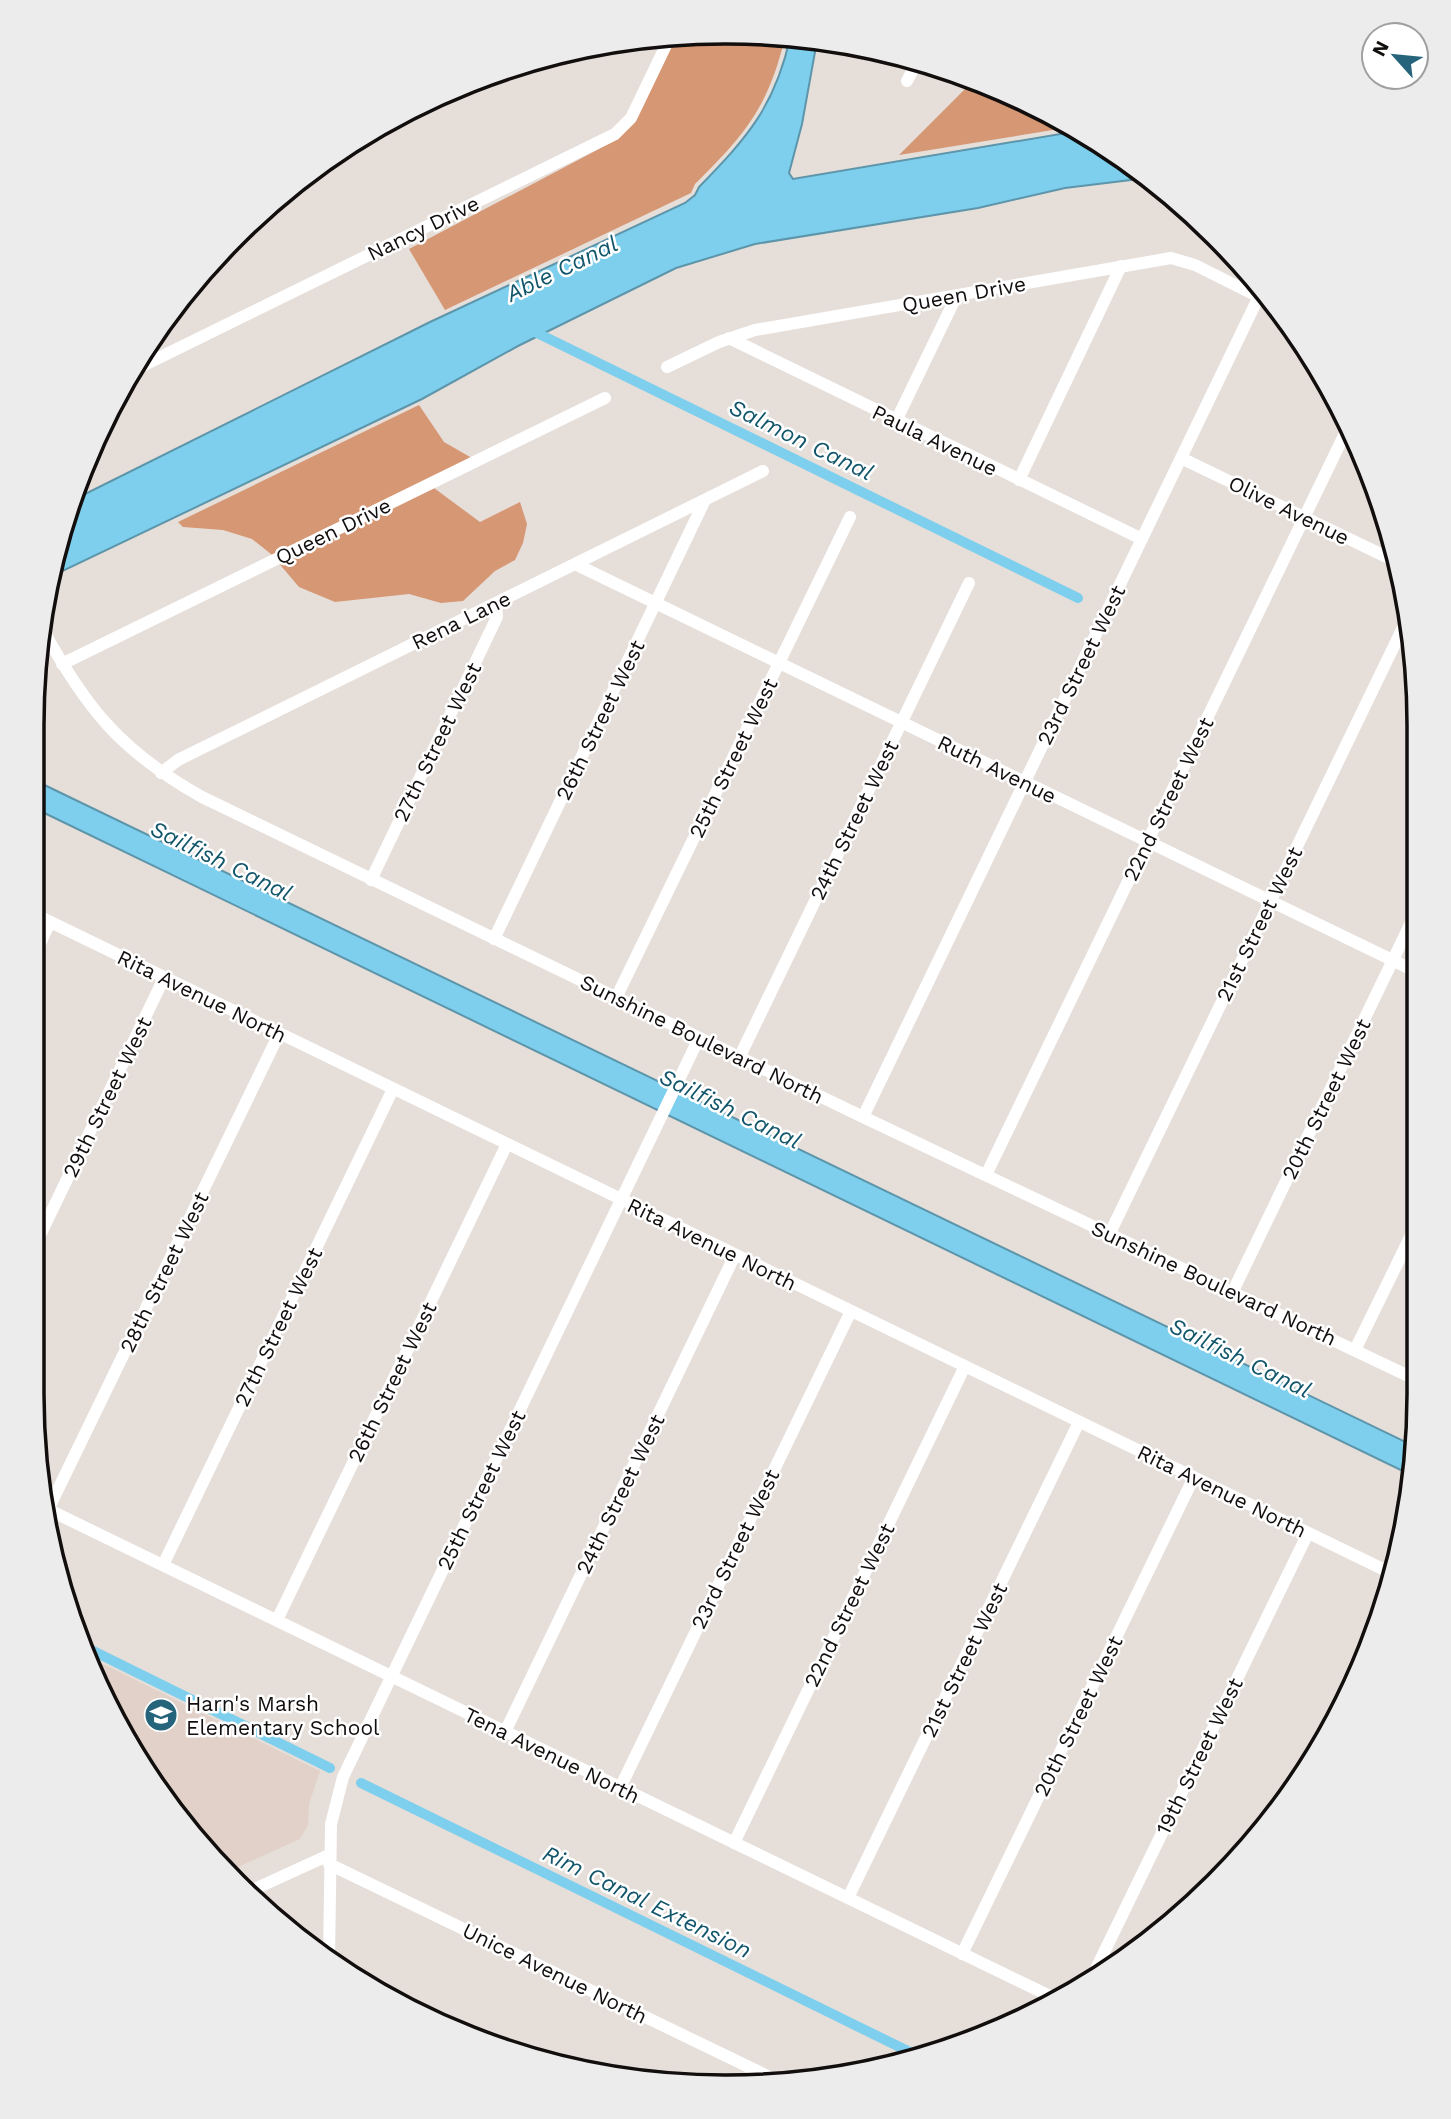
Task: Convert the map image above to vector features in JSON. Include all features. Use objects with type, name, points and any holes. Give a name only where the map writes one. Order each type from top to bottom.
[{"type":"street","name":"Nancy Drive","points":[[149,363],[615,134],[631,118],[665,47]]},
{"type":"street","points":[[907,81],[912,70]]},
{"type":"street","name":"Queen Drive","points":[[667,367],[729,338],[755,330],[1171,258],[1183,260],[1247,287]]},
{"type":"street","points":[[1019,480],[1122,266]]},
{"type":"street","points":[[896,421],[957,295]]},
{"type":"street","name":"23rd Street West","points":[[863,1117],[1258,300]]},
{"type":"street","name":"Paula Avenue","points":[[729,338],[1142,539]]},
{"type":"street","name":"Queen Drive","points":[[62,664],[605,398]]},
{"type":"street","name":"22nd Street West","points":[[986,1175],[1343,437]]},
{"type":"street","name":"Olive Avenue","points":[[1181,458],[1386,557]]},
{"type":"street","name":"Rena Lane","points":[[161,773],[177,760],[763,471]]},
{"type":"street","name":"26th Street West","points":[[494,939],[705,500]]},
{"type":"street","name":"25th Street West","points":[[616,998],[850,517]]},
{"type":"street","name":"Ruth Avenue","points":[[575,564],[1407,967]]},
{"type":"street","name":"24th Street West","points":[[739,1058],[970,583]]},
{"type":"street","name":"27th Street West","points":[[371,880],[498,617],[496,603]]},
{"type":"street","name":"21st Street West","points":[[1110,1233],[1400,633]]},
{"type":"street","name":"Sunshine Boulevard North","points":[[50,641],[80,694],[111,731],[161,773],[201,797],[739,1058],[1407,1375]]},
{"type":"street","name":"Rita Avenue North","points":[[44,919],[1384,1570]]},
{"type":"street","points":[[44,935],[50,922]]},
{"type":"street","name":"20th Street West","points":[[1233,1291],[1407,931]]},
{"type":"street","name":"29th Street West","points":[[44,1227],[164,978]]},
{"type":"street","name":"28th Street West","points":[[53,1500],[279,1034]]},
{"type":"street","name":"25th Street West","points":[[329,1947],[329,1860],[333,1811],[343,1777],[699,1038]]},
{"type":"street","name":"27th Street West","points":[[163,1565],[393,1089]]},
{"type":"street","name":"26th Street West","points":[[277,1620],[507,1144]]},
{"type":"street","points":[[1355,1350],[1407,1244]]},
{"type":"street","name":"24th Street West","points":[[505,1732],[736,1255]]},
{"type":"street","name":"23rd Street West","points":[[620,1788],[851,1311]]},
{"type":"street","name":"22nd Street West","points":[[734,1843],[965,1366]]},
{"type":"street","name":"21st Street West","points":[[848,1898],[1079,1422]]},
{"type":"street","name":"20th Street West","points":[[962,1954],[1194,1477]]},
{"type":"street","name":"Tena Avenue North","points":[[55,1513],[1047,1994]]},
{"type":"street","name":"19th Street West","points":[[1099,1963],[1308,1533]]},
{"type":"street","points":[[257,1889],[329,1860]]},
{"type":"street","name":"Unice Avenue North","points":[[329,1860],[764,2074]]},
{"type":"shaded area","points":[[726,44],[783,46],[771,82],[753,118],[728,150],[695,184],[691,193],[445,310],[409,249],[618,139],[666,47]]},
{"type":"shaded area","points":[[966,88],[1056,129],[899,155]]},
{"type":"shaded area","points":[[419,405],[444,442],[477,461],[434,488],[480,522],[520,502],[527,524],[523,543],[515,560],[495,571],[463,601],[441,603],[409,594],[335,602],[299,587],[271,554],[252,539],[223,530],[183,527],[178,522]]},
{"type":"shaded area","name":"Harn's Marsh Elementary School","points":[[100,1662],[320,1771],[309,1804],[308,1825],[300,1839],[236,1868],[185,1809],[159,1772],[135,1734]]},
{"type":"water","name":"Able Canal","points":[[788,47],[815,50],[802,124],[789,173],[793,179],[1063,133],[1133,180],[1065,188],[978,208],[755,244],[676,268],[518,346],[422,399],[62,571],[85,494],[430,322],[685,203],[695,195],[757,120],[784,62]]},
{"type":"water","points":[[44,785],[1406,1442],[1402,1471],[44,813]]},
{"type":"waterway","name":"Salmon Canal","points":[[531,330],[1078,598]]},
{"type":"waterway","name":"Rim Canal Extension","points":[[95,1652],[330,1768]]},
{"type":"waterway","name":"Rim Canal Extension","points":[[361,1783],[907,2051]]},
{"type":"place","name":"Harn's Marsh Elementary School","points":[[161,1715]]},
{"type":"water label","name":"Sailfish Canal","points":[[221,861]]},
{"type":"water label","name":"Sailfish Canal","points":[[730,1109]]},
{"type":"water label","name":"Sailfish Canal","points":[[1240,1358]]}]
